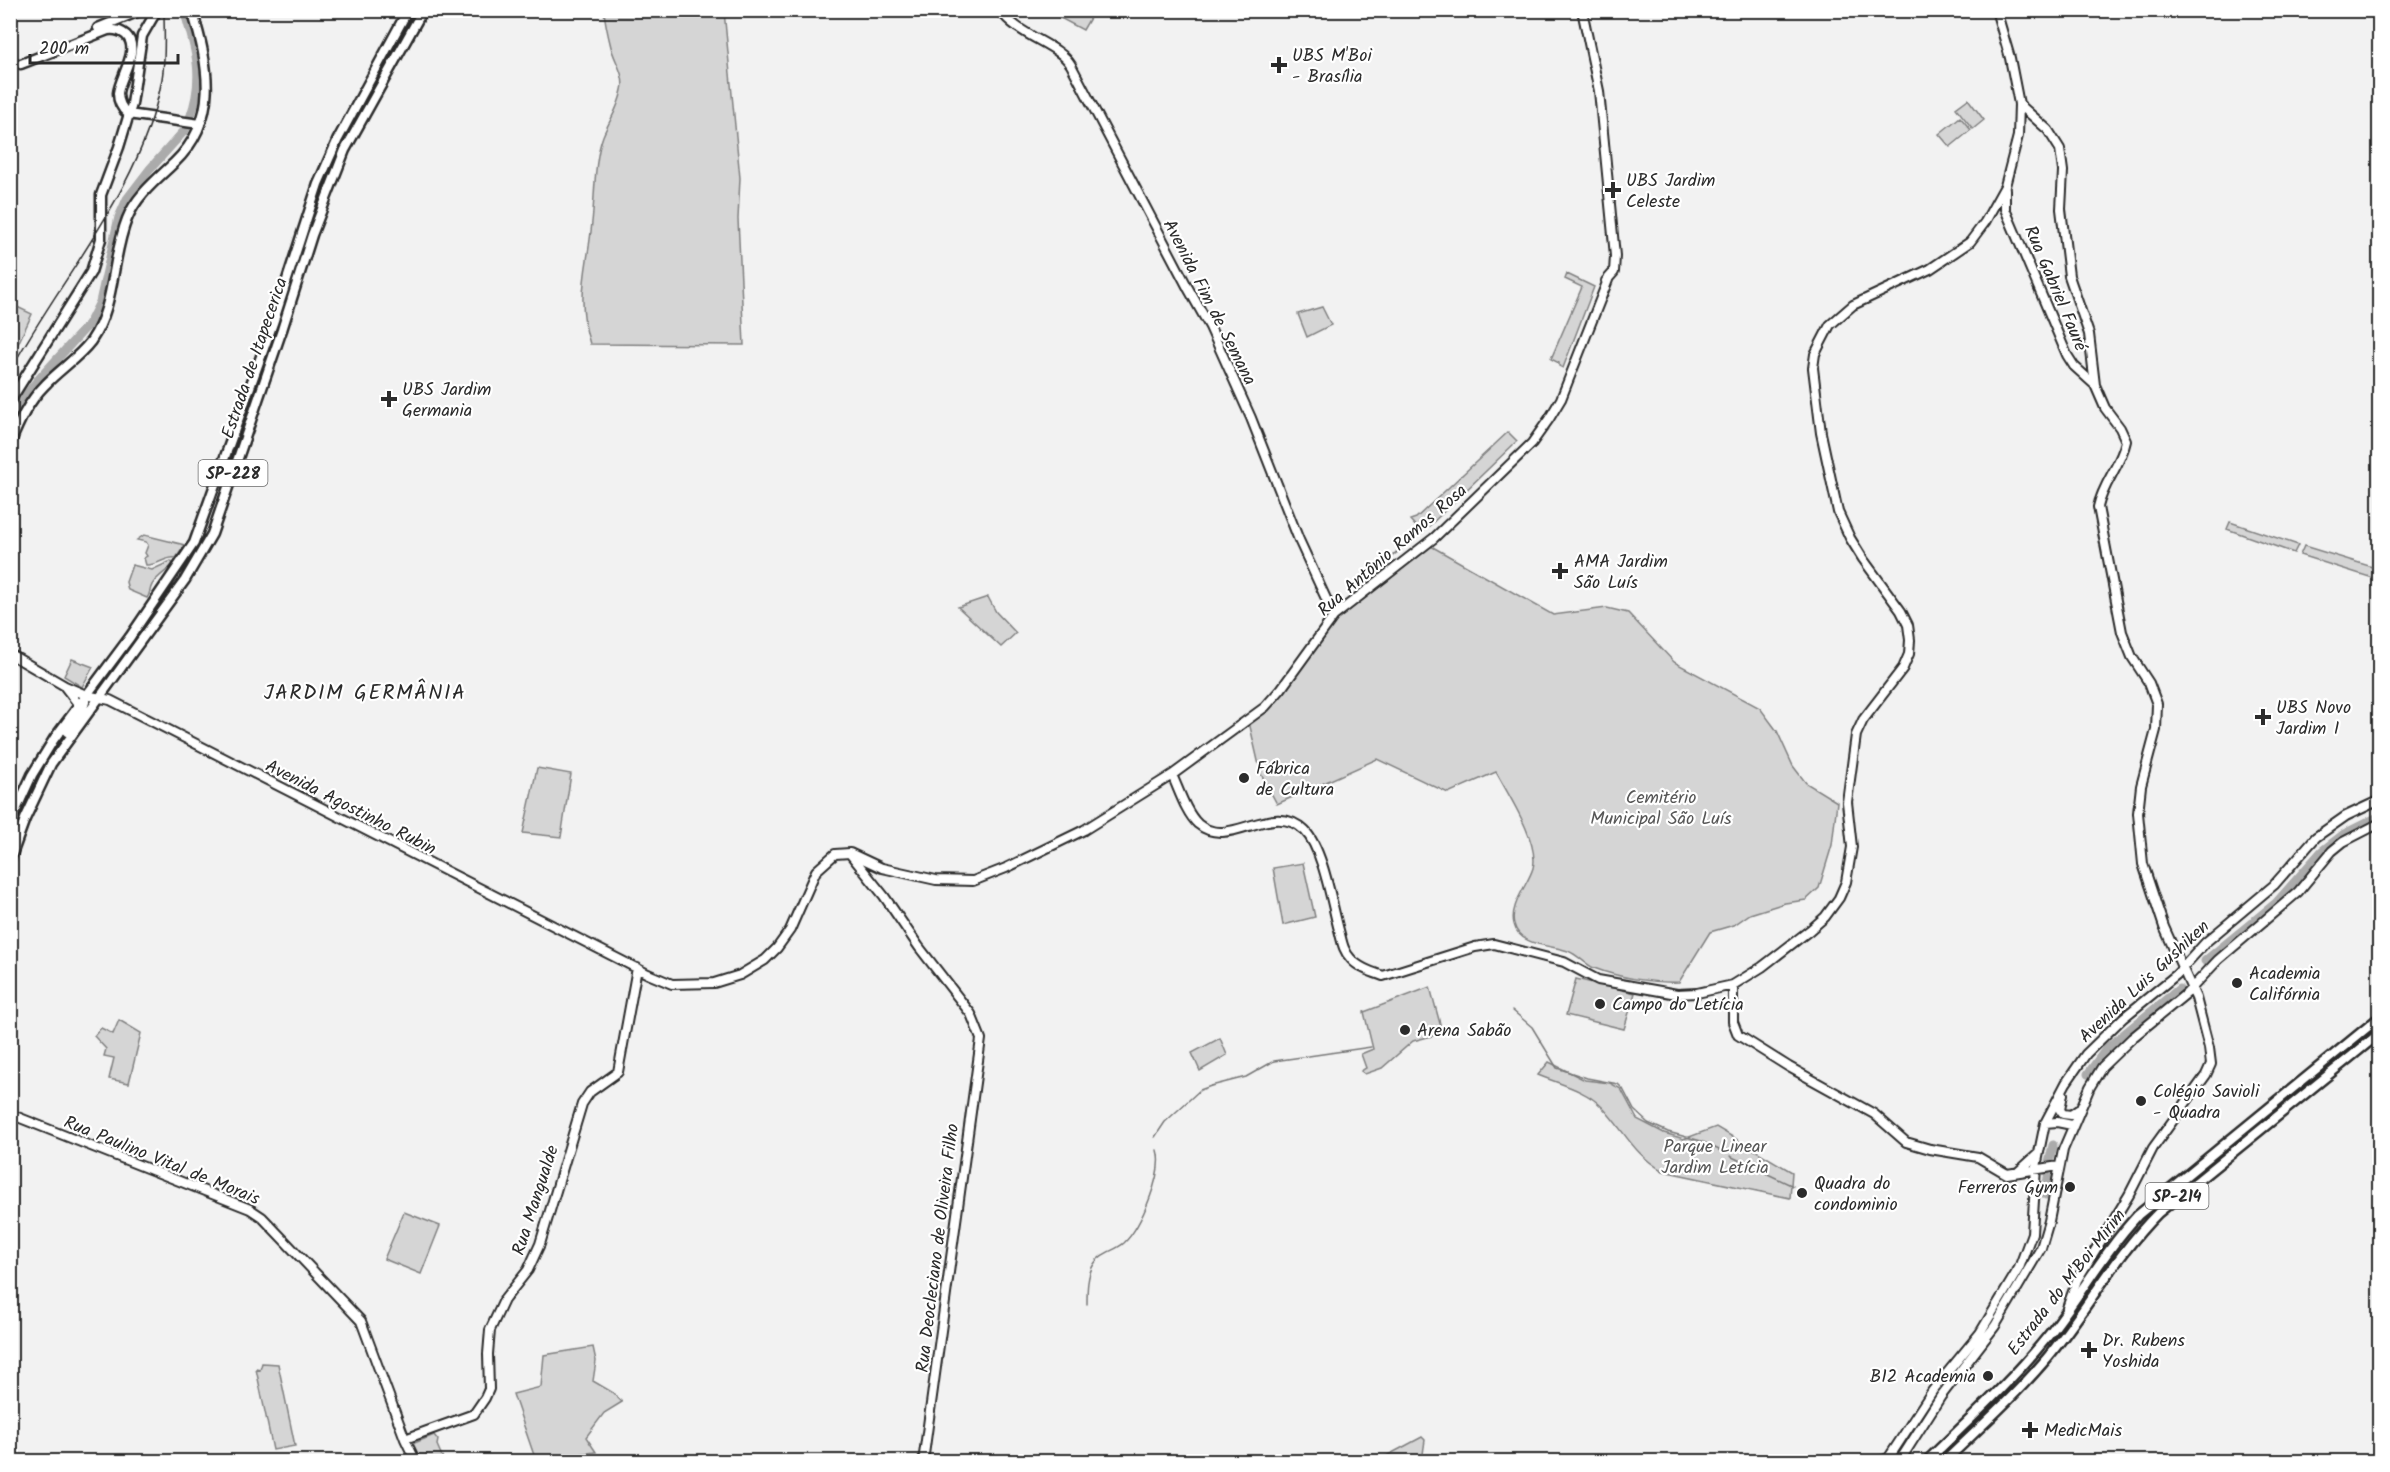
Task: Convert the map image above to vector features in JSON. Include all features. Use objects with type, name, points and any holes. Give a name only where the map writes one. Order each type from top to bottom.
[{"type":"main road","points":[[21,64],[142,10]]},
{"type":"main road","points":[[10,401],[92,272],[101,239],[101,195],[119,147],[128,114],[135,87],[140,46],[157,10]]},
{"type":"main road","points":[[192,10],[203,45]]},
{"type":"main road","points":[[10,444],[33,398],[84,349],[98,329],[110,296],[119,245],[129,215],[138,199],[190,145],[200,124],[205,109],[208,82],[197,10]]},
{"type":"main road","name":"Estrada de Itapecerica","points":[[10,823],[32,775],[54,739],[183,563],[198,535],[295,255],[308,208],[333,149],[408,10]]},
{"type":"main road","name":"Estrada de Itapecerica","points":[[10,860],[38,789],[58,754],[184,580],[212,534],[312,236],[345,150],[423,10]]},
{"type":"main road","name":"Avenida Fim de Semana","points":[[1000,10],[1014,26],[1064,55],[1071,65],[1210,327],[1251,418],[1299,540],[1334,616]]},
{"type":"main road","name":"Rua Antônio Ramos Rosa","points":[[850,853],[882,868],[936,880],[973,881],[1006,868],[1084,830],[1173,775],[1274,698],[1334,616],[1434,538],[1532,443],[1555,407],[1586,318],[1600,288],[1614,272],[1616,256],[1599,91],[1581,10]]},
{"type":"main road","points":[[1173,775],[1192,817],[1207,829],[1219,832],[1231,831],[1274,819],[1294,823],[1304,830],[1315,846],[1344,951],[1357,965],[1383,976],[1475,947],[1494,944],[1564,963],[1598,980],[1677,994],[1697,993],[1733,985],[1761,967],[1825,917],[1839,898],[1846,882],[1852,847],[1847,802],[1856,735],[1863,720],[1903,668],[1909,654],[1910,640],[1908,625],[1901,611],[1850,538],[1833,494],[1821,433],[1813,368],[1819,344],[1830,324],[1853,305],[1930,269],[1970,242],[1993,210],[2005,186],[2018,136],[2019,117],[2019,104],[2010,58],[1996,10]]},
{"type":"main road","points":[[131,15],[147,18],[149,23]]},
{"type":"main road","points":[[10,68],[108,30],[122,32],[128,37],[132,46],[118,93],[120,104],[128,114],[200,124]]},
{"type":"main road","points":[[2019,104],[2056,140],[2060,149],[2063,171],[2061,209],[2067,265],[2073,290],[2089,334],[2095,386],[2105,408],[2120,428],[2126,441],[2119,461],[2102,492],[2098,507],[2122,632],[2132,657],[2149,684],[2157,704],[2156,730],[2139,798],[2141,855],[2146,880],[2192,988],[2211,1057],[2209,1069],[2165,1129],[2077,1280],[2064,1316]]},
{"type":"main road","points":[[2019,117],[2029,113]]},
{"type":"main road","points":[[1993,210],[1999,207],[2006,209],[2005,186]]},
{"type":"main road","name":"Rua Gabriel Fauré","points":[[2006,209],[2070,362],[2095,386]]},
{"type":"main road","points":[[282,330],[280,315],[291,284],[295,255]]},
{"type":"main road","name":"Rua Gabriel Fauré","points":[[2083,375],[2090,373],[2094,368]]},
{"type":"main road","points":[[99,697],[101,683],[120,658],[130,637]]},
{"type":"main road","points":[[10,654],[64,686],[79,705]]},
{"type":"main road","name":"Avenida Agostinho Rubin","points":[[64,686],[86,695],[110,700],[257,777],[663,981],[682,985],[714,983],[740,975],[765,960],[783,941],[796,917],[810,882],[823,864],[835,854],[850,853]]},
{"type":"main road","points":[[58,754],[66,734],[85,706],[86,695]]},
{"type":"main road","name":"Avenida Luis Gushiken","points":[[1888,1460],[1933,1390],[1980,1333],[2019,1268],[2032,1233],[2038,1153],[2045,1123],[2066,1083],[2086,1054],[2109,1031],[2182,969],[2206,942],[2274,885],[2316,837],[2339,820],[2379,800]]},
{"type":"main road","name":"Avenida Luis Gushiken","points":[[1899,1461],[1941,1396],[1995,1326],[2041,1248],[2072,1125],[2097,1076],[2115,1053],[2192,988],[2218,960],[2298,892],[2331,851],[2379,823]]},
{"type":"main road","name":"Rua Deocleciano de Oliveira Filho","points":[[850,853],[971,1014],[981,1039],[924,1461]]},
{"type":"main road","name":"Rua Mangualde","points":[[405,1439],[474,1414],[481,1406],[489,1389],[490,1330],[504,1300],[528,1270],[540,1244],[582,1104],[590,1092],[618,1072],[637,968]]},
{"type":"main road","points":[[1733,985],[1733,1022],[1738,1035],[1874,1114],[1906,1142],[1978,1157],[2003,1173],[2014,1174],[2060,1166]]},
{"type":"main road","name":"Estrada do M'Boi Mirim","points":[[1926,1461],[1996,1394],[2064,1316],[2111,1246],[2139,1215],[2379,1017]]},
{"type":"main road","name":"Estrada do M'Boi Mirim","points":[[1944,1461],[2042,1363],[2089,1304],[2115,1264],[2146,1224],[2173,1199],[2379,1033]]},
{"type":"main road","points":[[2066,1083],[2060,1107],[2063,1114],[2074,1114],[2083,1105]]},
{"type":"main road","points":[[2268,1122],[2267,1116],[2274,1104]]},
{"type":"main road","name":"Rua Paulino Vital de Morais","points":[[10,1114],[262,1216],[362,1322],[405,1439],[416,1461]]},
{"type":"main road","points":[[2045,1123],[2057,1122],[2072,1125]]},
{"type":"main road","points":[[2014,1174],[2025,1167],[2038,1153]]},
{"type":"main road","points":[[2077,1280],[2089,1304]]},
{"type":"main road","points":[[1878,1461],[1888,1460]]},
{"type":"green space","points":[[1094,10],[1083,30],[1047,11]]},
{"type":"green space","points":[[413,11],[416,11],[343,141],[344,136]]},
{"type":"green space","points":[[604,11],[724,11],[740,178],[738,219],[744,345],[590,344],[583,311],[583,297],[596,167],[603,136],[618,103],[623,85],[611,47]]},
{"type":"green space","points":[[1968,99],[1984,120],[1973,129],[1956,108]]},
{"type":"green space","points":[[1960,117],[1971,130],[1950,147],[1939,134]]},
{"type":"green space","points":[[1567,274],[1594,287],[1563,368],[1551,359],[1582,287],[1565,279]]},
{"type":"green space","points":[[11,304],[32,314],[11,359]]},
{"type":"green space","points":[[1322,307],[1331,325],[1307,337],[1298,314]]},
{"type":"green space","points":[[1508,432],[1517,441],[1425,530],[1389,559],[1419,530],[1410,520],[1416,518]]},
{"type":"green space","points":[[2230,522],[2298,545],[2294,553],[2227,529]]},
{"type":"green space","points":[[144,535],[185,545],[176,558],[146,565],[144,558],[147,556],[145,553],[148,545],[146,542],[137,540]]},
{"type":"green space","name":"Cemitério Municipal São Luís","points":[[1431,546],[1553,615],[1607,608],[1628,613],[1674,662],[1760,708],[1777,731],[1793,766],[1806,783],[1837,802],[1832,845],[1819,888],[1806,900],[1785,903],[1750,914],[1734,925],[1710,932],[1679,982],[1636,979],[1594,968],[1568,951],[1536,944],[1522,937],[1517,931],[1513,917],[1514,910],[1531,875],[1534,858],[1528,832],[1496,772],[1448,793],[1377,759],[1277,804],[1261,774],[1249,722],[1285,692],[1332,624]]},
{"type":"green space","points":[[2304,546],[2379,569],[2379,580],[2300,555]]},
{"type":"green space","points":[[171,561],[173,564],[154,582],[147,598],[128,590],[126,582],[132,565],[152,570]]},
{"type":"green space","points":[[988,597],[996,612],[1016,633],[1001,647],[958,607]]},
{"type":"green space","points":[[72,659],[93,667],[82,687],[64,676]]},
{"type":"green space","points":[[537,768],[571,774],[561,837],[523,833]]},
{"type":"green space","points":[[1303,863],[1315,917],[1283,925],[1273,868]]},
{"type":"green space","name":"Campo do Letícia","points":[[1576,979],[1635,993],[1624,1029],[1566,1015]]},
{"type":"green space","name":"Arena Sabão","points":[[1430,987],[1442,1031],[1439,1034],[1413,1041],[1382,1068],[1365,1074],[1361,1071],[1366,1068],[1361,1054],[1373,1049],[1364,1012]]},
{"type":"green space","points":[[119,1020],[141,1033],[129,1083],[109,1079],[114,1058],[104,1056],[106,1049],[94,1036],[101,1028],[113,1034]]},
{"type":"green space","points":[[1220,1038],[1227,1055],[1200,1071],[1192,1053]]},
{"type":"green space","name":"Parque Linear Jardim Letícia","points":[[1549,1062],[1585,1080],[1610,1083],[1621,1089],[1637,1119],[1664,1133],[1684,1139],[1716,1127],[1792,1172],[1790,1198],[1663,1171],[1636,1149],[1596,1101],[1538,1075]]},
{"type":"green space","points":[[404,1212],[440,1226],[421,1274],[384,1259]]},
{"type":"green space","points":[[593,1347],[596,1361],[593,1381],[612,1392],[622,1402],[604,1413],[586,1437],[596,1452],[579,1454],[572,1461],[536,1461],[513,1394],[541,1387],[544,1355]]},
{"type":"green space","points":[[262,1363],[278,1364],[295,1446],[273,1450],[256,1369],[260,1370]]},
{"type":"green space","points":[[434,1435],[438,1440],[437,1445],[444,1461],[422,1459],[412,1451],[412,1444]]},
{"type":"green space","points":[[1422,1437],[1425,1440],[1422,1461],[1377,1461]]},
{"type":"waterway","points":[[184,10],[195,51],[198,76],[195,103],[190,118]]},
{"type":"waterway","points":[[10,427],[21,402],[37,381],[89,324],[100,302],[119,217],[127,199],[185,130],[188,123]]},
{"type":"waterway","points":[[2205,961],[2276,903],[2322,851],[2344,834],[2380,816]]},
{"type":"waterway","points":[[2088,1074],[2107,1048],[2179,989]]},
{"type":"waterway","points":[[1512,1010],[1532,1027],[1557,1068],[1587,1078],[1618,1084],[1634,1110],[1648,1123],[1668,1132],[1701,1141],[1723,1152]]},
{"type":"waterway","points":[[1155,1137],[1165,1122],[1200,1090],[1246,1077],[1274,1061],[1371,1047]]},
{"type":"waterway","points":[[2049,1163],[2053,1145]]},
{"type":"waterway","points":[[1087,1304],[1087,1289],[1094,1264],[1100,1257],[1124,1243],[1131,1235],[1150,1199],[1157,1172],[1157,1150]]},
{"type":"waterway","points":[[1730,1156],[1793,1186]]},
{"type":"waterway","points":[[2046,1195],[2048,1177]]},
{"type":"railway","points":[[10,371],[98,230],[137,158],[152,119],[162,79],[164,10]]},
{"type":"place","name":"UBS M'Boi - Brasília","points":[[1279,65]]},
{"type":"place","name":"UBS Jardim Celeste","points":[[1613,190]]},
{"type":"place","name":"UBS Jardim Germania","points":[[389,399]]},
{"type":"place","name":"AMA Jardim São Luís","points":[[1560,571]]},
{"type":"place","name":"UBS Novo Jardim I","points":[[2263,717]]},
{"type":"place","name":"Fábrica de Cultura","points":[[1244,778]]},
{"type":"place","name":"Academia Califórnia","points":[[2237,983]]},
{"type":"place","name":"Campo do Letícia","points":[[1600,1004]]},
{"type":"place","name":"Arena Sabão","points":[[1405,1030]]},
{"type":"place","name":"Colégio Savioli - Quadra","points":[[2141,1101]]},
{"type":"place","name":"Ferreros Gym","points":[[2070,1187]]},
{"type":"place","name":"Quadra do condominio","points":[[1802,1193]]},
{"type":"place","name":"Dr. Rubens Yoshida","points":[[2089,1350]]},
{"type":"place","name":"B12 Academia","points":[[1988,1376]]},
{"type":"place","name":"MedicMais","points":[[2030,1430]]},
{"type":"district","name":"JARDIM GERMÂNIA","points":[[365,692]]}]
